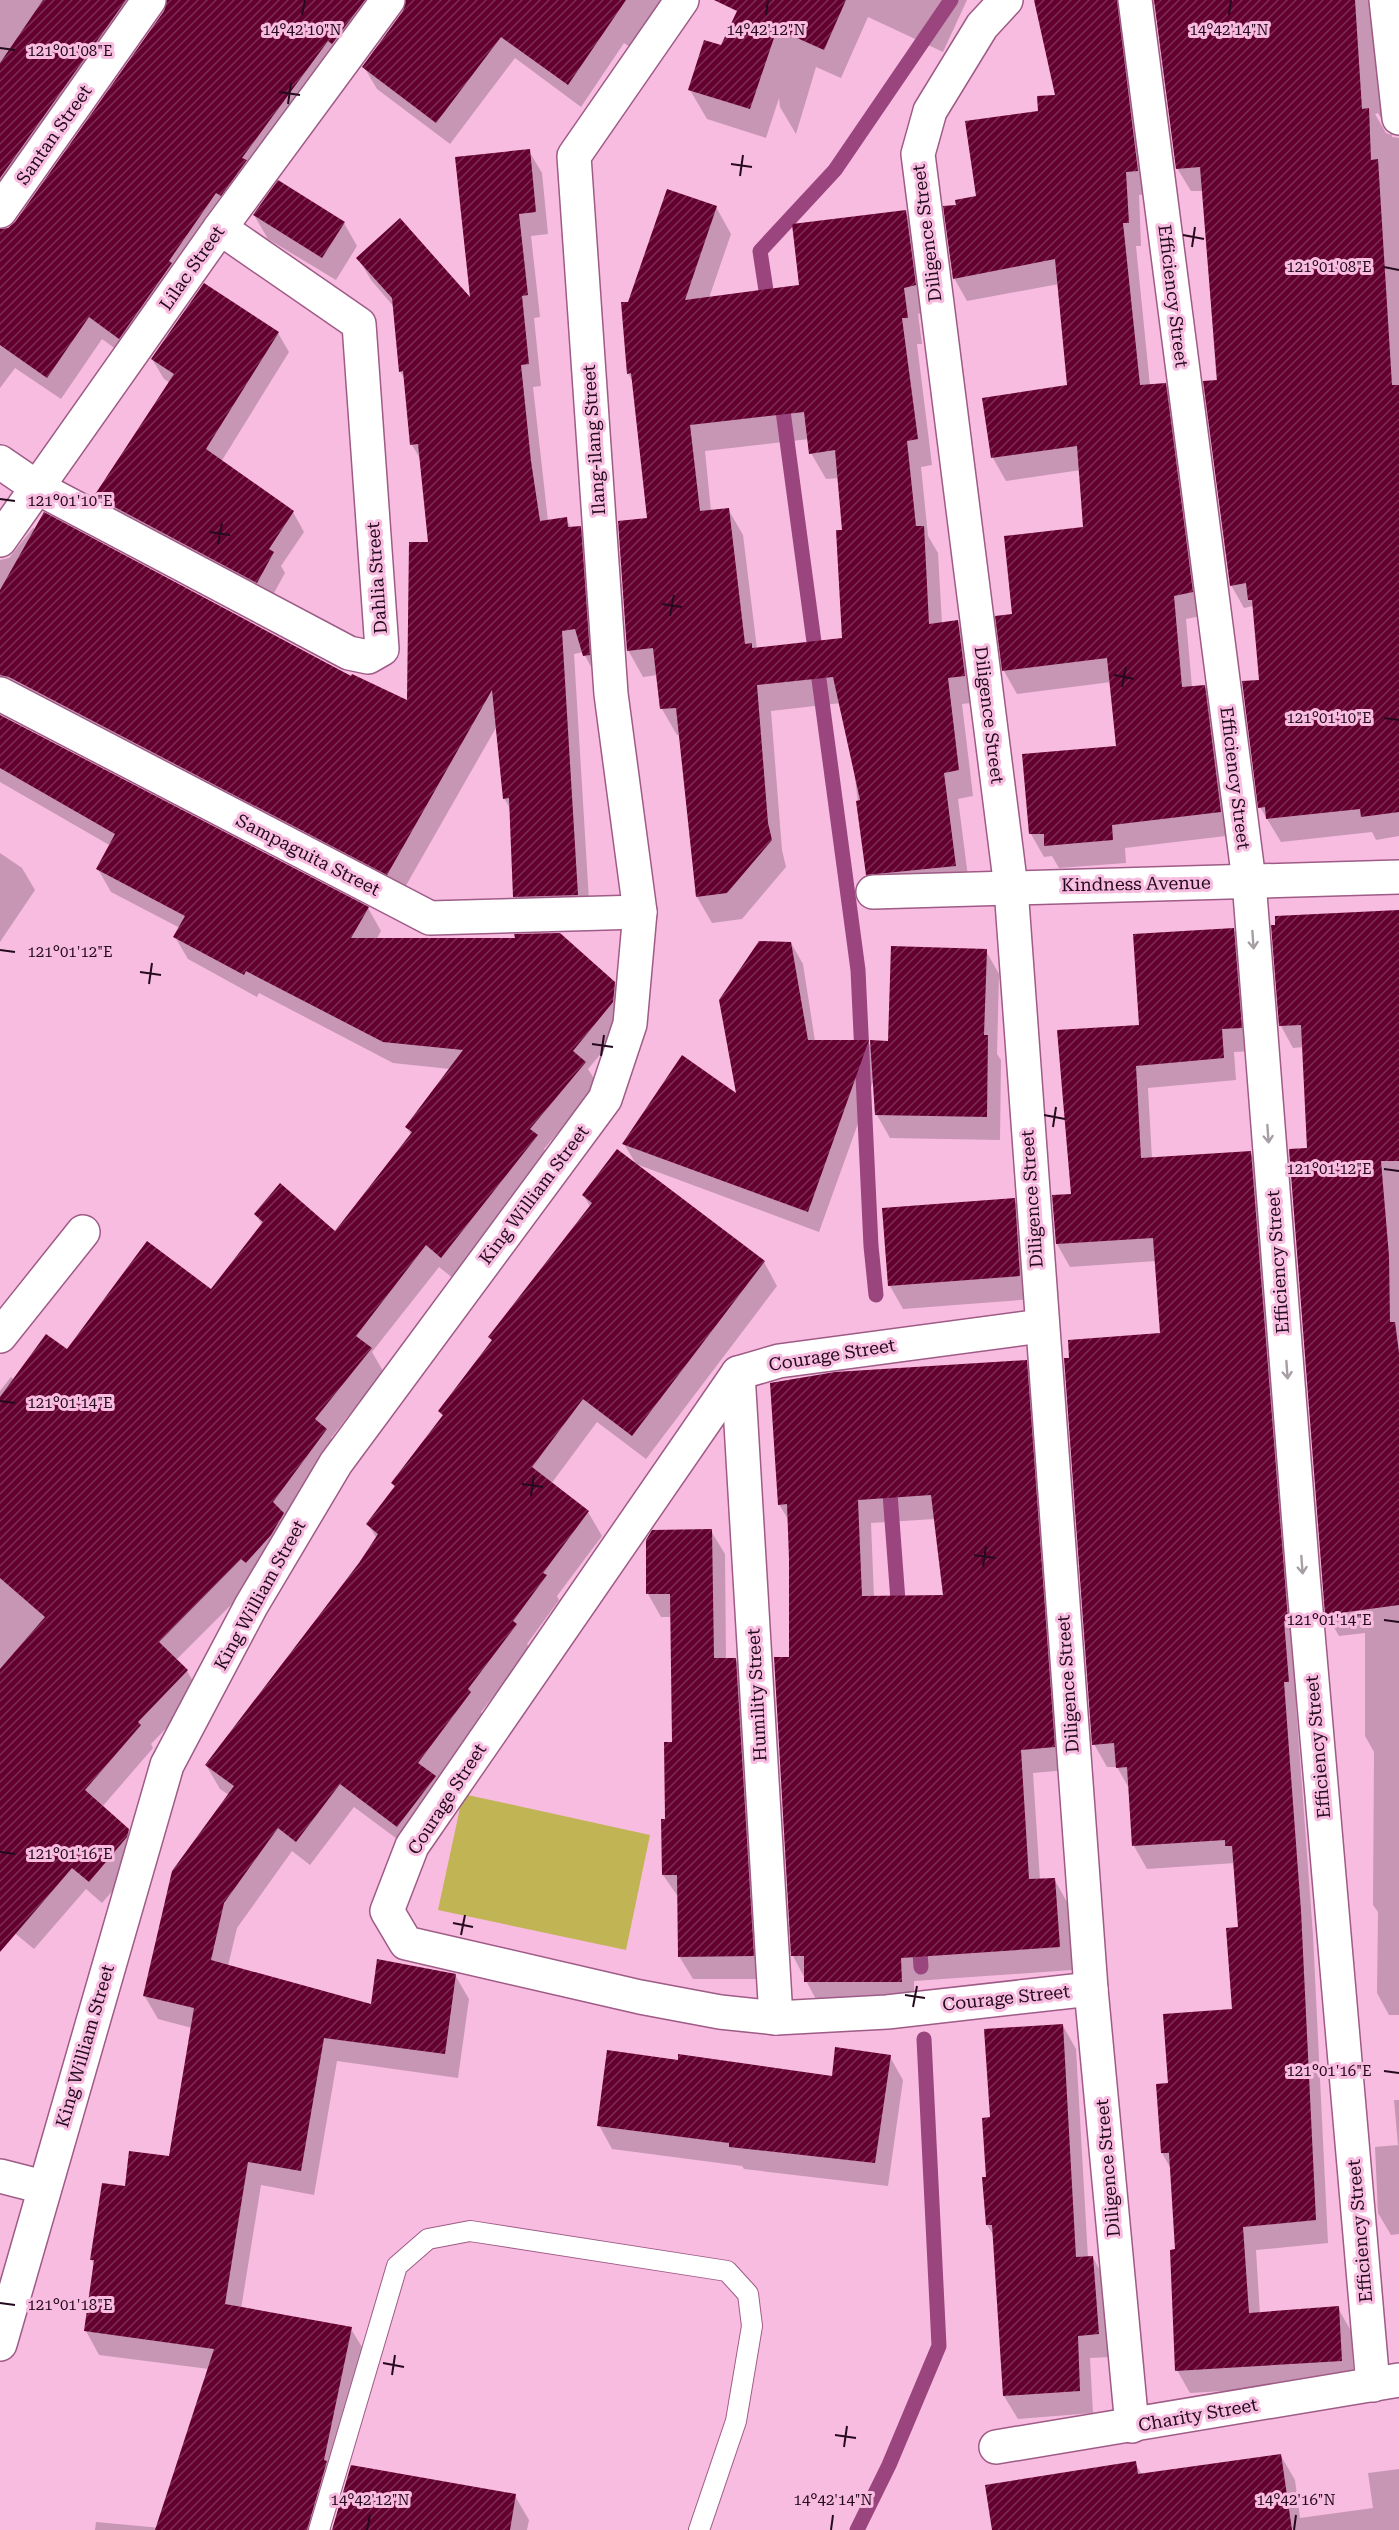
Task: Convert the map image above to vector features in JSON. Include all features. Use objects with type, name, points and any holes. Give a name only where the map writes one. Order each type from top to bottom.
[{"type":"street","name":"Santan Street","points":[[0,211],[149,0]]},
{"type":"street","name":"Lilac Street","points":[[0,540],[220,228],[388,0]]},
{"type":"street","name":"Ilang-ilang Street","points":[[640,912],[611,694],[574,156],[682,0]]},
{"type":"street","name":"Diligence Street","points":[[1006,0],[982,26],[930,111],[918,154],[1011,888],[1041,1326],[1091,1989],[1132,2426]]},
{"type":"street","name":"Efficiency Street","points":[[1134,0],[1249,881],[1305,1600],[1386,2383]]},
{"type":"street","points":[[1386,0],[1399,118]]},
{"type":"street","name":"Dahlia Street","points":[[38,488],[349,653],[368,657],[382,649],[359,324],[220,228]]},
{"type":"street","points":[[0,462],[38,488]]},
{"type":"street","name":"Sampaguita Street","points":[[0,694],[430,918],[640,912]]},
{"type":"street","name":"Kindness Avenue","points":[[873,892],[1399,877]]},
{"type":"street","name":"King William Street","points":[[0,2344],[167,1765],[251,1606],[336,1462],[605,1099],[630,1024],[640,912]]},
{"type":"street","points":[[0,1336],[83,1232]]},
{"type":"street","name":"Courage Street","points":[[1041,1326],[779,1361],[738,1373],[412,1846],[387,1911],[406,1943],[640,1997],[720,2012],[776,2018],[887,2012],[1091,1989]]},
{"type":"street","name":"Humility Street","points":[[738,1373],[776,2018]]},
{"type":"street","points":[[0,2176],[44,2187]]},
{"type":"street","name":"Charity Street","points":[[996,2447],[1386,2383]]},
{"type":"lane","points":[[319,2530],[397,2266],[428,2239],[470,2230],[727,2271],[748,2294],[752,2326],[736,2421],[699,2530]]},
{"type":"shaded area","points":[[463,1794],[650,1835],[626,1950],[438,1910]]},
{"type":"building","points":[[43,0],[126,0],[0,178],[0,63]]},
{"type":"building","points":[[167,0],[365,0],[332,44],[328,41],[242,158],[247,160],[221,196],[216,193],[169,261],[172,263],[119,339],[89,317],[47,378],[0,345],[0,229],[8,228],[15,222],[164,11]]},
{"type":"building","points":[[406,0],[626,0],[568,85],[501,37],[436,123],[362,67],[403,11]]},
{"type":"building","points":[[714,0],[846,0],[824,50],[777,29],[750,109],[688,90],[704,40],[721,45],[737,11]]},
{"type":"building","points":[[1034,0],[1117,0],[1138,171],[1126,172],[1129,223],[1123,223],[1140,385],[1166,383],[1193,592],[1174,596],[1182,687],[1205,685],[1221,812],[1112,825],[1113,840],[1044,846],[1044,834],[1029,834],[1022,754],[1116,746],[1107,658],[1002,671],[995,616],[1012,614],[1004,536],[1083,527],[1077,446],[991,458],[982,398],[1067,385],[1055,259],[953,279],[943,206],[956,205],[955,200],[976,196],[965,121],[1038,111],[1037,96],[1055,95]]},
{"type":"building","points":[[1154,0],[1355,0],[1362,109],[1369,108],[1371,160],[1378,159],[1392,385],[1399,385],[1399,812],[1361,817],[1360,809],[1266,819],[1265,807],[1258,808],[1242,681],[1259,680],[1252,600],[1248,600],[1246,583],[1230,586],[1203,381],[1217,380],[1200,167],[1176,169]]},
{"type":"building","points":[[530,149],[536,212],[519,214],[528,295],[522,296],[529,364],[521,365],[531,461],[540,521],[567,517],[568,527],[581,526],[590,655],[583,656],[575,629],[562,631],[578,895],[513,897],[509,798],[503,799],[492,690],[387,875],[9,677],[0,675],[0,590],[44,512],[351,676],[352,674],[407,700],[409,542],[428,542],[418,444],[410,445],[403,371],[399,372],[392,298],[356,258],[400,218],[470,297],[455,157]]},
{"type":"building","points":[[278,180],[345,222],[322,258],[253,215]]},
{"type":"building","points":[[667,189],[717,206],[685,300],[799,285],[792,224],[906,210],[916,285],[904,288],[908,318],[902,318],[918,439],[907,441],[916,526],[924,526],[929,624],[958,620],[965,676],[948,678],[959,770],[944,773],[956,866],[866,875],[856,801],[860,800],[833,677],[757,685],[768,823],[772,840],[727,893],[696,897],[676,708],[660,709],[653,648],[627,651],[618,521],[647,518],[631,373],[627,374],[621,302],[628,302]],"holes":[[[804,412],[809,454],[835,450],[842,530],[836,530],[842,638],[752,648],[752,643],[745,644],[729,508],[700,511],[690,425]]]},
{"type":"building","points":[[204,283],[279,332],[206,449],[294,511],[269,549],[274,552],[257,583],[94,496],[174,374],[151,359]]},
{"type":"building","points":[[0,715],[369,907],[351,938],[515,938],[514,934],[560,933],[615,982],[613,1002],[573,1051],[586,1062],[530,1129],[538,1135],[441,1258],[426,1245],[356,1336],[372,1348],[315,1419],[327,1429],[273,1502],[284,1513],[271,1535],[246,1563],[241,1559],[159,1642],[188,1670],[138,1722],[141,1725],[85,1790],[129,1829],[127,1837],[89,1882],[72,1868],[0,1952],[0,1669],[45,1617],[0,1578],[0,1397],[46,1334],[67,1349],[147,1241],[211,1289],[263,1222],[254,1214],[280,1183],[335,1231],[412,1132],[405,1127],[463,1050],[383,1042],[246,971],[244,975],[173,937],[185,916],[96,869],[115,834],[0,768]]},
{"type":"building","points":[[1399,910],[1399,1161],[1381,1161],[1389,1256],[1390,1322],[1395,1322],[1399,1353],[1399,1605],[1325,1615],[1289,1149],[1307,1148],[1301,1025],[1279,1026],[1271,925],[1275,925],[1275,916]]},
{"type":"building","points":[[1234,928],[1242,1028],[1222,1029],[1224,1058],[1136,1066],[1141,1158],[1251,1151],[1288,1620],[1284,1621],[1289,1682],[1284,1682],[1301,1911],[1316,2220],[1243,2227],[1249,2313],[1339,2306],[1342,2361],[1175,2371],[1170,2250],[1175,2249],[1169,2153],[1161,2153],[1156,2084],[1168,2083],[1163,2014],[1232,2009],[1226,1928],[1238,1927],[1232,1846],[1225,1846],[1225,1840],[1132,1846],[1127,1767],[1116,1768],[1114,1743],[1092,1745],[1064,1358],[1069,1358],[1068,1340],[1160,1333],[1153,1238],[1056,1244],[1052,1195],[1071,1194],[1057,1030],[1139,1025],[1133,934]]},
{"type":"building","points":[[759,941],[791,942],[808,1040],[869,1040],[808,1212],[622,1144],[682,1055],[736,1093],[719,1000]]},
{"type":"building","points":[[891,946],[987,949],[984,1035],[988,1035],[987,1117],[875,1115],[870,1040],[888,1041]]},
{"type":"building","points":[[617,1149],[765,1261],[632,1436],[583,1399],[532,1467],[589,1511],[543,1573],[547,1575],[513,1621],[517,1624],[468,1689],[471,1692],[418,1763],[436,1776],[397,1827],[340,1784],[296,1842],[278,1828],[224,1903],[211,1960],[371,2004],[377,1959],[456,1974],[445,2054],[324,2038],[301,2171],[248,2162],[225,2304],[352,2327],[324,2460],[327,2461],[307,2530],[155,2530],[214,2349],[84,2331],[94,2260],[90,2260],[102,2183],[125,2186],[129,2151],[169,2156],[194,2008],[143,1996],[172,1871],[234,1786],[205,1765],[359,1563],[378,1534],[366,1524],[395,1486],[391,1483],[443,1415],[438,1411],[492,1340],[488,1337],[592,1203],[582,1195]]},
{"type":"building","points":[[1015,1198],[1020,1276],[888,1286],[882,1208]]},
{"type":"building","points":[[1027,1360],[1055,1747],[1021,1750],[1029,1879],[1055,1878],[1060,1947],[901,1958],[902,1982],[804,1982],[804,1956],[791,1956],[774,1657],[789,1657],[787,1504],[778,1505],[770,1383],[835,1372]],"holes":[[[931,1495],[943,1595],[862,1596],[858,1500]]]},
{"type":"building","points":[[712,1529],[714,1658],[736,1658],[754,1956],[678,1957],[677,1875],[662,1875],[661,1819],[665,1819],[664,1742],[672,1742],[670,1594],[646,1594],[646,1540],[652,1530]]},
{"type":"building","points":[[1063,2024],[1076,2257],[1093,2256],[1099,2334],[1078,2336],[1080,2391],[1003,2396],[992,2225],[986,2225],[982,2177],[986,2177],[982,2118],[990,2117],[984,2029]]},
{"type":"building","points":[[835,2047],[891,2055],[875,2163],[729,2147],[729,2143],[597,2126],[607,2050],[678,2060],[678,2054],[832,2076]]},
{"type":"building","points":[[1281,2454],[1292,2530],[992,2530],[985,2485],[1136,2461],[1138,2474]]},
{"type":"building","points":[[351,2465],[516,2494],[510,2530],[332,2530]]},
{"type":"waterway","points":[[769,310],[760,251],[835,170],[951,0]]},
{"type":"waterway","points":[[781,396],[858,970],[871,1246],[876,1295]]},
{"type":"waterway","points":[[889,1480],[899,1614]]},
{"type":"waterway","points":[[919,1937],[921,1967]]},
{"type":"waterway","points":[[857,2530],[889,2465],[939,2346],[924,2039]]}]
